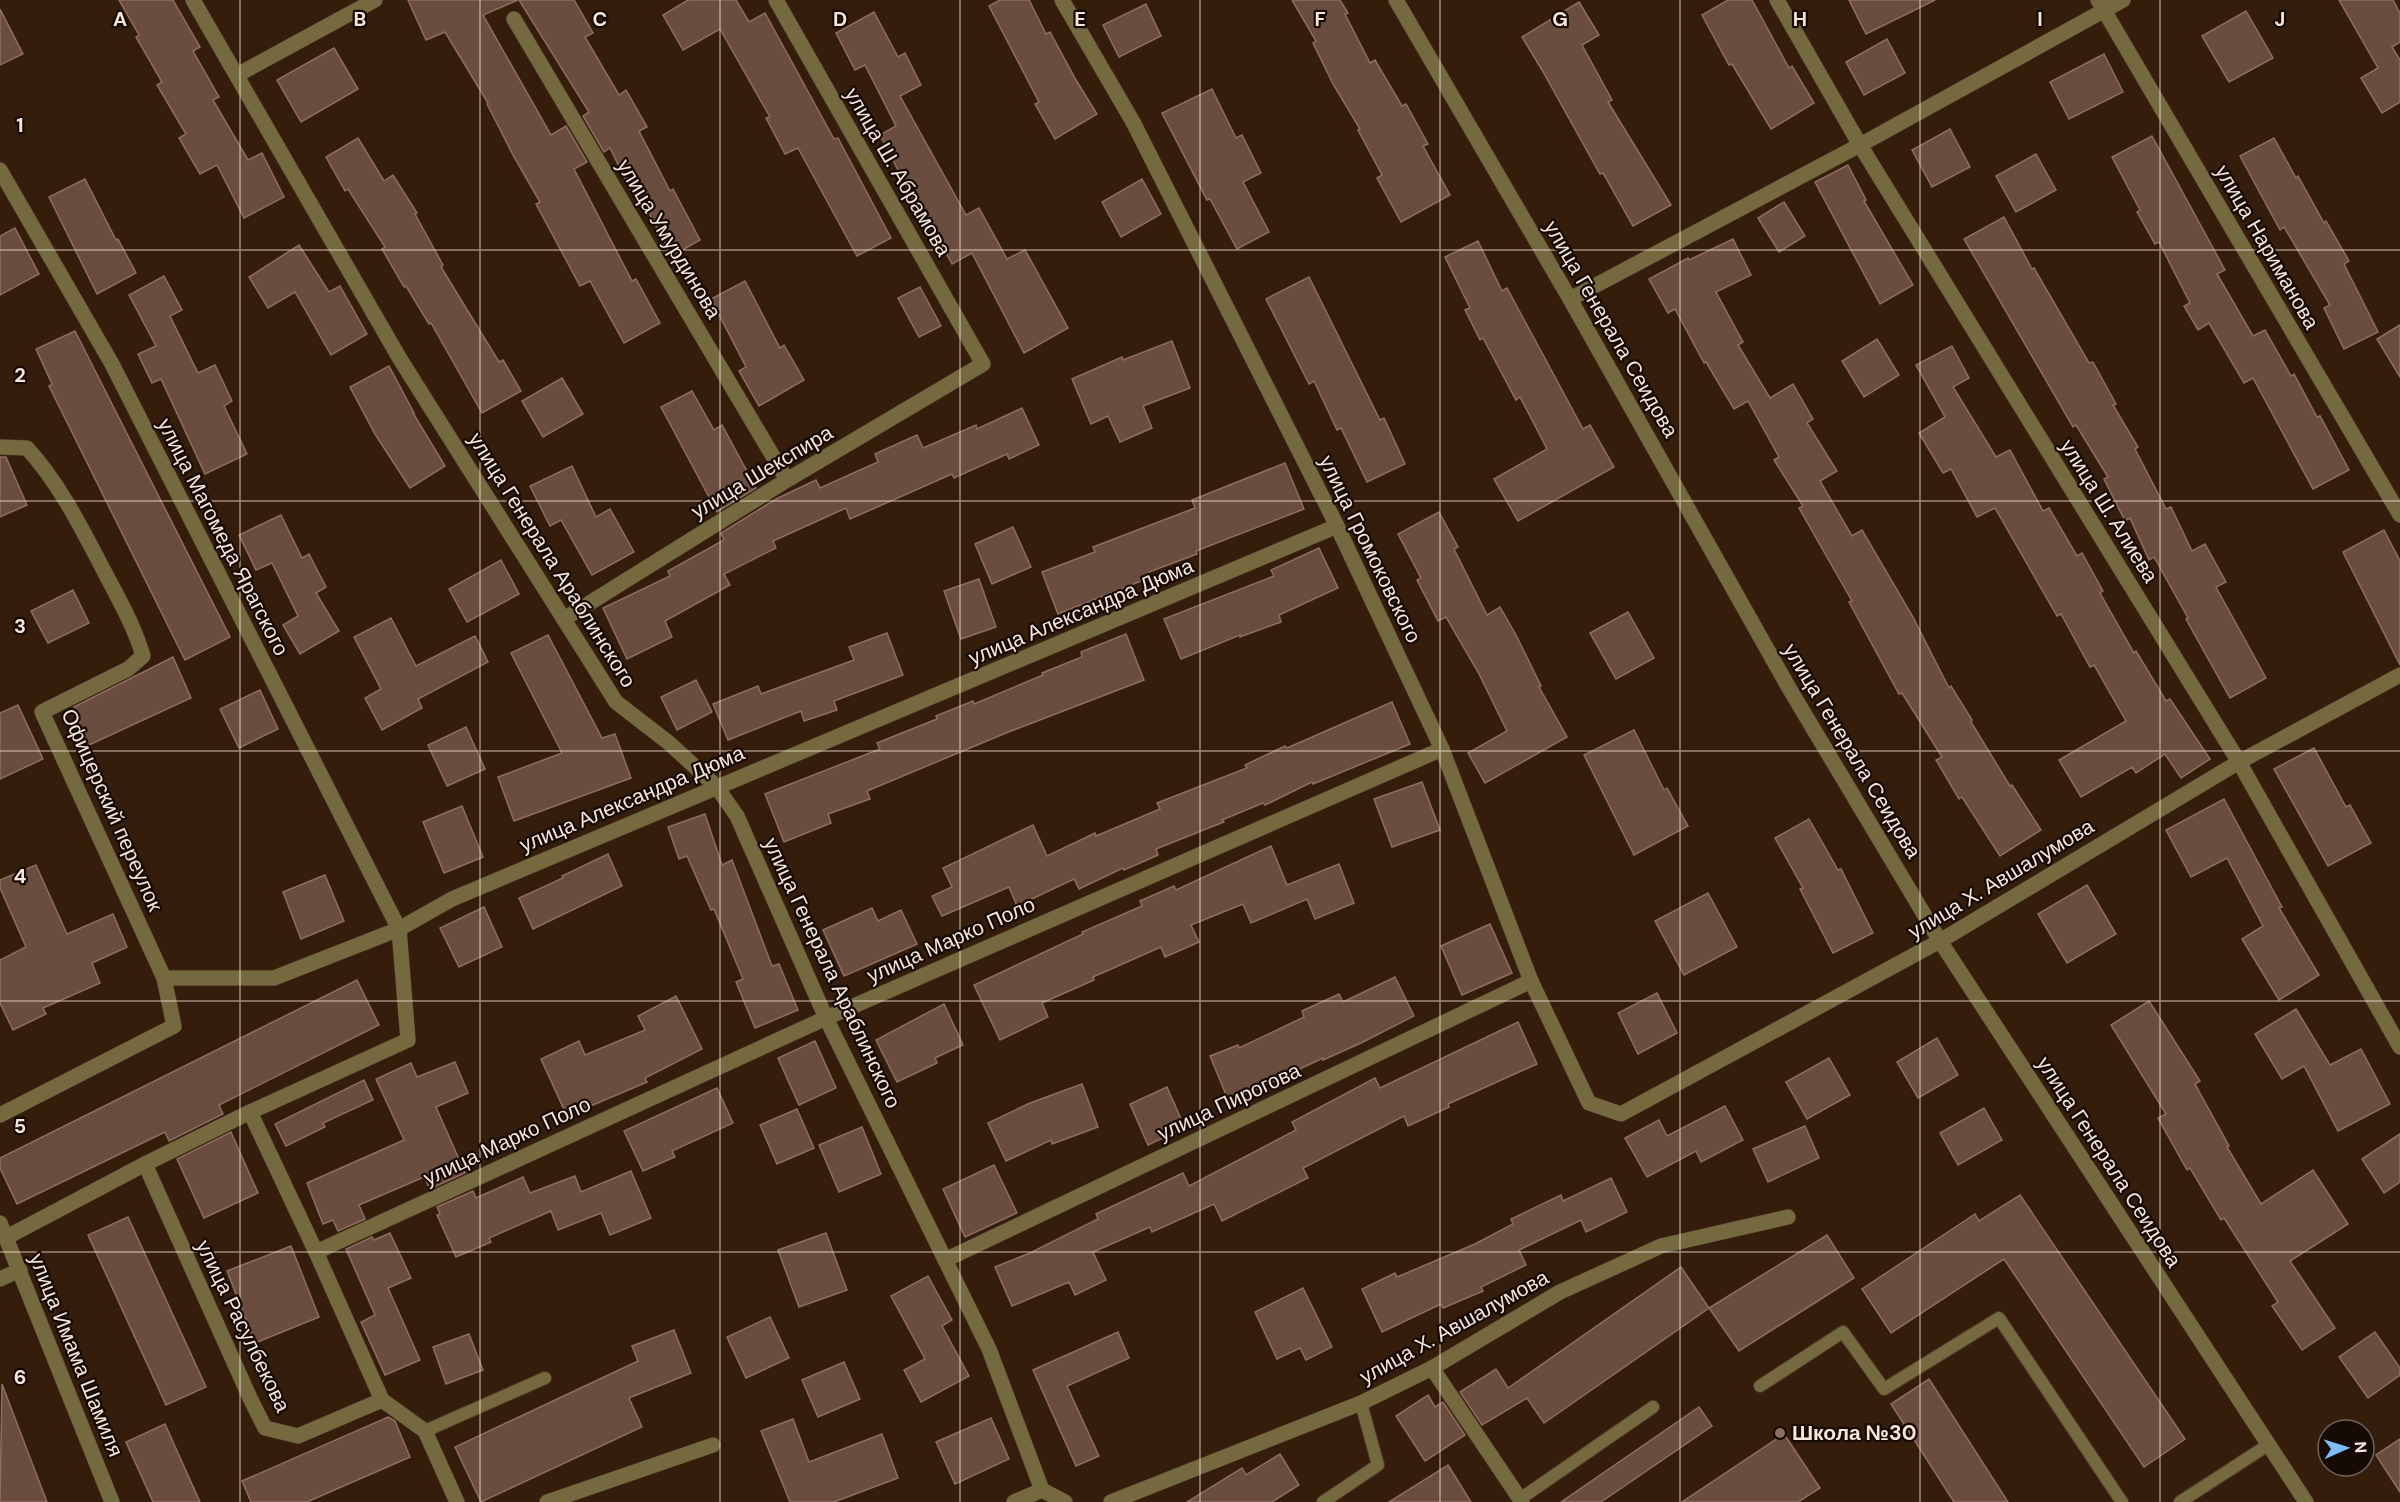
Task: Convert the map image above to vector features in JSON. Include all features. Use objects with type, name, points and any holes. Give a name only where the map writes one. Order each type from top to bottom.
[{"type":"street","name":"улица Генерала Араблинского","points":[[192,0],[400,359],[616,702],[669,743],[716,786],[737,816],[826,1018],[989,1349],[1042,1490]]},
{"type":"street","points":[[237,75],[375,0]]},
{"type":"street","name":"улица Ш. Абрамова","points":[[776,0],[983,364]]},
{"type":"street","name":"улица Громоковского","points":[[1062,0],[1133,122],[1337,526],[1442,749],[1531,981],[1589,1103],[1621,1114]]},
{"type":"street","name":"улица Генерала Сеидова","points":[[1396,0],[1570,299],[1789,688],[1940,941],[2306,1502]]},
{"type":"street","name":"улица Ш. Алиева","points":[[1777,0],[1860,145],[2239,762],[2400,1047]]},
{"type":"street","points":[[1570,299],[1860,145],[2101,6],[2124,0]]},
{"type":"street","name":"улица Нариманова","points":[[2101,6],[2400,515]]},
{"type":"street","name":"улица Умурдинова","points":[[514,19],[787,480]]},
{"type":"street","name":"улица Магомеда Ярагского","points":[[0,170],[112,364],[399,929]]},
{"type":"street","name":"улица Шекспира","points":[[564,619],[787,480],[983,364]]},
{"type":"street","name":"Офицерский переулок","points":[[0,447],[27,448],[47,470],[136,633],[143,657],[128,669],[42,712],[164,978]]},
{"type":"street","name":"улица Александра Дюма","points":[[164,978],[274,978],[399,929],[452,899],[1337,526]]},
{"type":"street","name":"улица Х. Авшалумова","points":[[1621,1114],[1940,941],[2239,762],[2400,675]]},
{"type":"street","name":"улица Марко Поло","points":[[316,1252],[826,1018],[1442,749]]},
{"type":"street","points":[[7,1237],[250,1112],[408,1040],[399,929]]},
{"type":"street","points":[[0,1115],[174,1026],[164,978]]},
{"type":"street","name":"улица Пирогова","points":[[945,1260],[1531,981]]},
{"type":"street","points":[[250,1112],[382,1400],[425,1431],[457,1502]]},
{"type":"street","name":"улица Расулбекова","points":[[145,1164],[250,1398],[266,1428],[298,1436],[382,1400]]},
{"type":"street","name":"улица Х. Авшалумова","points":[[1111,1502],[1361,1403],[1432,1368],[1560,1292],[1661,1246],[1788,1217]]},
{"type":"street","name":"улица Имама Шамиля","points":[[0,1223],[112,1502]]},
{"type":"street","points":[[0,1279],[20,1270]]},
{"type":"street","points":[[1432,1368],[1521,1501]]},
{"type":"street","points":[[547,1502],[713,1445]]},
{"type":"street","points":[[1014,1502],[1042,1490],[1065,1502]]},
{"type":"lane","points":[[1760,1386],[1843,1332],[1884,1389],[1999,1318],[2122,1502]]},
{"type":"lane","points":[[425,1431],[545,1378]]},
{"type":"lane","points":[[1323,1502],[1378,1464],[1361,1403]]},
{"type":"lane","points":[[1521,1501],[1653,1407]]},
{"type":"lane","points":[[2180,1502],[2268,1445]]},
{"type":"building","points":[[119,0],[173,0],[200,47],[193,51],[219,97],[213,100],[248,160],[262,153],[284,197],[244,218],[217,165],[200,174],[179,138],[186,134],[157,85],[162,82],[136,37],[139,35]]},
{"type":"building","points":[[408,0],[518,0],[483,15],[551,135],[566,126],[587,162],[574,169],[632,281],[636,279],[660,323],[624,343],[590,281],[580,286],[536,204],[540,202],[514,157],[488,103],[445,32],[426,40]]},
{"type":"building","points":[[519,0],[574,0],[593,33],[585,37],[619,95],[626,90],[647,127],[639,131],[670,191],[673,189],[700,240],[672,256],[635,187],[630,189],[610,148],[604,152],[583,116],[589,112]]},
{"type":"building","points":[[688,0],[736,0],[749,22],[765,13],[834,139],[838,138],[891,238],[857,256],[798,148],[785,154],[766,118],[770,117],[720,29],[683,50],[663,15]]},
{"type":"building","points":[[1000,0],[1029,0],[1046,34],[1050,32],[1097,114],[1055,139],[1035,104],[1039,102],[989,6]]},
{"type":"building","points":[[1292,0],[1340,0],[1370,63],[1375,60],[1402,106],[1406,104],[1428,144],[1423,146],[1450,195],[1401,222],[1377,178],[1382,175],[1358,130],[1360,129],[1333,84],[1313,43],[1316,41]]},
{"type":"building","points":[[1728,0],[1752,0],[1789,68],[1792,66],[1814,103],[1771,129],[1732,64],[1729,65],[1702,15]]},
{"type":"building","points":[[1849,0],[1935,0],[1866,34]]},
{"type":"building","points":[[2339,0],[2393,0],[2400,13],[2400,42],[2392,47],[2400,60],[2400,102],[2382,113],[2361,78],[2378,68]]},
{"type":"building","points":[[1579,2],[1599,35],[1582,45],[1612,100],[1608,102],[1671,205],[1633,226],[1603,173],[1600,174],[1522,37]]},
{"type":"building","points":[[1146,4],[1161,36],[1119,57],[1103,25]]},
{"type":"building","points":[[0,9],[23,54],[0,65]]},
{"type":"building","points":[[2246,11],[2273,58],[2229,82],[2202,36]]},
{"type":"building","points":[[874,12],[898,57],[905,53],[921,85],[900,96],[966,215],[979,208],[1007,259],[1025,250],[1068,328],[1024,353],[972,253],[952,264],[920,205],[917,207],[880,135],[896,126],[865,65],[855,70],[836,33]]},
{"type":"building","points":[[1887,39],[1905,73],[1864,95],[1846,62]]},
{"type":"building","points":[[334,48],[358,89],[301,122],[277,80]]},
{"type":"building","points":[[2104,54],[2123,92],[2069,119],[2050,82]]},
{"type":"building","points":[[1212,89],[1236,138],[1242,135],[1261,173],[1243,182],[1269,232],[1237,249],[1210,199],[1207,200],[1162,113]]},
{"type":"building","points":[[1950,129],[1970,167],[1932,187],[1912,150]]},
{"type":"building","points":[[2152,136],[2225,270],[2217,274],[2253,336],[2265,330],[2291,376],[2294,374],[2317,417],[2320,416],[2349,470],[2313,489],[2253,378],[2244,383],[2209,323],[2198,330],[2184,306],[2190,303],[2159,242],[2155,244],[2137,212],[2140,210],[2112,157]]},
{"type":"building","points":[[358,138],[384,181],[393,175],[417,213],[415,214],[443,265],[441,267],[499,362],[503,360],[521,391],[482,413],[431,323],[429,324],[406,286],[404,287],[382,249],[385,247],[348,189],[345,191],[326,157]]},
{"type":"building","points":[[2274,138],[2296,178],[2298,176],[2324,223],[2326,221],[2349,261],[2344,264],[2378,332],[2344,349],[2324,308],[2330,305],[2284,227],[2280,230],[2240,156]]},
{"type":"building","points":[[2036,154],[2056,190],[2016,212],[1996,176]]},
{"type":"building","points":[[1848,165],[1866,200],[1864,201],[1913,285],[1880,304],[1815,182]]},
{"type":"building","points":[[85,179],[116,240],[118,239],[136,273],[97,294],[49,197]]},
{"type":"building","points":[[1142,179],[1161,214],[1121,237],[1102,202]]},
{"type":"building","points":[[1784,202],[1805,236],[1779,252],[1758,218]]},
{"type":"building","points":[[2004,217],[2032,269],[2034,268],[2089,363],[2093,362],[2116,404],[2113,405],[2138,447],[2135,449],[2166,509],[2171,507],[2192,551],[2205,544],[2226,582],[2216,587],[2266,678],[2230,698],[2154,557],[2149,560],[2130,518],[2125,521],[2104,479],[2108,477],[2076,425],[2073,427],[1964,239]]},
{"type":"building","points":[[15,228],[39,274],[0,295],[0,236]]},
{"type":"building","points":[[1733,239],[1751,275],[1716,292],[1743,342],[1738,345],[1770,398],[1793,384],[1813,419],[1807,423],[1837,471],[1820,481],[1852,536],[1862,530],[1913,617],[1949,688],[1951,686],[2010,786],[2012,785],[2041,830],[2000,856],[1962,797],[1959,799],[1936,760],[1942,757],[1902,693],[1899,694],[1849,602],[1852,601],[1799,508],[1803,506],[1774,460],[1779,457],[1748,401],[1734,409],[1706,362],[1704,363],[1675,309],[1668,313],[1649,279],[1688,258],[1689,260]]},
{"type":"building","points":[[1478,241],[1502,291],[1507,288],[1583,429],[1590,425],[1614,467],[1518,521],[1494,479],[1547,449],[1520,397],[1516,400],[1483,338],[1480,340],[1465,310],[1470,308],[1445,257]]},
{"type":"building","points":[[299,245],[329,292],[340,286],[367,334],[331,355],[295,292],[268,308],[249,277]]},
{"type":"building","points":[[164,276],[182,310],[170,316],[198,373],[215,365],[232,401],[224,406],[247,454],[205,474],[161,379],[152,383],[138,354],[156,346],[129,295]]},
{"type":"building","points":[[1309,277],[1380,420],[1384,418],[1405,464],[1367,482],[1341,428],[1337,430],[1314,381],[1309,384],[1266,299]]},
{"type":"building","points":[[745,281],[780,348],[784,345],[804,380],[759,406],[739,371],[746,367],[711,299]]},
{"type":"building","points":[[920,287],[941,326],[919,337],[898,298]]},
{"type":"building","points":[[2400,325],[2400,377],[2377,339]]},
{"type":"building","points":[[75,331],[230,637],[185,660],[49,386],[52,384],[36,349]]},
{"type":"building","points":[[1877,339],[1899,375],[1864,397],[1842,361]]},
{"type":"building","points":[[1172,341],[1190,388],[1143,406],[1152,428],[1120,442],[1108,416],[1091,424],[1072,379],[1122,357],[1123,360]]},
{"type":"building","points":[[1952,346],[1969,378],[1953,387],[1996,457],[2010,450],[2043,511],[2049,508],[2077,556],[2082,553],[2103,591],[2100,593],[2134,653],[2136,651],[2166,701],[2170,699],[2210,759],[2181,778],[2165,754],[2136,773],[2132,767],[2081,797],[2059,760],[2126,721],[2094,665],[2090,667],[2061,614],[2057,616],[1995,508],[1977,517],[1951,469],[1943,473],[1919,433],[1945,417],[1916,365]]},
{"type":"building","points":[[389,366],[413,413],[445,466],[410,488],[375,434],[350,387]]},
{"type":"building","points":[[562,378],[583,414],[543,437],[522,401]]},
{"type":"building","points":[[692,391],[714,430],[722,425],[756,488],[717,512],[661,407]]},
{"type":"building","points":[[1022,408],[1039,445],[1009,459],[1007,454],[954,478],[952,474],[850,519],[846,508],[773,541],[776,548],[724,574],[730,585],[665,621],[672,637],[627,659],[603,608],[670,576],[668,571],[724,540],[721,533],[776,499],[816,480],[820,488],[878,462],[875,454],[917,435],[923,448],[976,425],[977,429]]},
{"type":"building","points":[[0,457],[6,457],[27,505],[0,517]]},
{"type":"building","points":[[1285,463],[1304,509],[1196,551],[1197,554],[1149,572],[1151,577],[1058,614],[1042,572],[1095,552],[1093,547],[1195,508],[1192,500]]},
{"type":"building","points":[[572,466],[596,517],[610,509],[634,552],[592,575],[561,520],[550,526],[530,486]]},
{"type":"building","points":[[1439,512],[1458,547],[1454,549],[1487,615],[1500,607],[1541,686],[1539,687],[1567,737],[1485,783],[1468,753],[1507,731],[1478,672],[1446,617],[1438,621],[1417,580],[1421,578],[1398,534]]},
{"type":"building","points":[[281,515],[302,558],[309,554],[326,587],[316,593],[339,631],[300,654],[283,625],[298,616],[272,563],[256,570],[239,535]]},
{"type":"building","points":[[1013,527],[1031,567],[992,584],[975,544]]},
{"type":"building","points":[[2384,530],[2400,561],[2400,665],[2343,552]]},
{"type":"building","points":[[1319,548],[1338,588],[1279,615],[1281,622],[1240,637],[1240,635],[1181,659],[1164,619],[1274,576],[1271,570]]},
{"type":"building","points":[[501,560],[519,594],[467,622],[449,589]]},
{"type":"building","points":[[979,579],[996,627],[961,639],[944,591]]},
{"type":"building","points":[[73,590],[89,623],[48,643],[31,611]]},
{"type":"building","points":[[1628,612],[1654,658],[1616,679],[1590,633]]},
{"type":"building","points":[[391,618],[416,666],[475,636],[488,662],[418,699],[422,708],[382,730],[365,698],[381,689],[354,637]]},
{"type":"building","points":[[887,633],[903,675],[834,701],[837,710],[804,721],[801,711],[728,740],[713,704],[758,686],[761,694],[854,660],[849,647]]},
{"type":"building","points":[[1126,634],[1144,680],[1006,733],[867,791],[870,799],[828,814],[831,823],[784,842],[765,794],[880,749],[877,743],[937,719],[936,716],[973,701],[974,704],[1043,675],[1042,673],[1082,657],[1081,652]]},
{"type":"building","points":[[548,635],[602,738],[615,734],[631,778],[514,821],[498,777],[562,753],[511,653]]},
{"type":"building","points":[[173,657],[191,698],[87,746],[74,707]]},
{"type":"building","points":[[696,680],[712,712],[677,730],[661,697]]},
{"type":"building","points":[[260,690],[278,729],[239,748],[220,709]]},
{"type":"building","points":[[1392,702],[1410,744],[1313,784],[1312,782],[1265,805],[1263,803],[1222,820],[1224,822],[1156,849],[1158,855],[1124,870],[1123,868],[1079,889],[1074,879],[1017,906],[1009,887],[942,916],[932,896],[952,887],[943,868],[1033,825],[1047,856],[1095,833],[1096,836],[1160,809],[1157,803],[1247,768],[1245,765],[1285,746],[1287,748]]},
{"type":"building","points":[[18,705],[43,759],[0,779],[0,713]]},
{"type":"building","points":[[466,727],[485,769],[447,786],[428,745]]},
{"type":"building","points":[[1634,730],[1664,790],[1667,788],[1688,826],[1634,855],[1584,755]]},
{"type":"building","points":[[2314,748],[2346,807],[2350,805],[2371,843],[2328,866],[2274,769]]},
{"type":"building","points":[[1422,782],[1440,830],[1392,847],[1374,799]]},
{"type":"building","points":[[2224,799],[2282,907],[2279,908],[2319,975],[2279,1000],[2242,939],[2263,926],[2227,858],[2191,877],[2166,830]]},
{"type":"building","points":[[462,806],[483,857],[444,873],[423,822]]},
{"type":"building","points":[[705,814],[722,865],[732,860],[772,966],[779,964],[798,1010],[755,1028],[736,982],[743,979],[714,909],[711,910],[687,856],[679,859],[668,827]]},
{"type":"building","points":[[1809,819],[1838,870],[1841,869],[1873,933],[1833,953],[1800,889],[1803,888],[1775,838]]},
{"type":"building","points":[[1271,846],[1287,885],[1339,864],[1354,903],[1315,919],[1307,899],[1251,923],[1243,904],[1191,925],[1199,942],[1165,957],[1161,947],[1093,977],[1094,980],[1042,1003],[1048,1017],[1000,1040],[974,985],[1083,934],[1082,932],[1142,906],[1140,901],[1174,886],[1176,890]]},
{"type":"building","points":[[608,854],[622,886],[533,929],[519,898]]},
{"type":"building","points":[[36,865],[67,934],[113,914],[127,947],[92,963],[100,983],[43,1008],[46,1014],[13,1030],[0,1003],[0,960],[26,947],[0,888],[0,880]]},
{"type":"building","points":[[325,875],[344,921],[301,939],[283,892]]},
{"type":"building","points":[[2087,885],[2116,934],[2067,963],[2038,914]]},
{"type":"building","points":[[1708,893],[1737,947],[1684,975],[1655,921]]},
{"type":"building","points":[[484,907],[502,947],[459,967],[440,928]]},
{"type":"building","points":[[872,908],[878,921],[901,910],[917,944],[844,976],[823,930]]},
{"type":"building","points":[[1490,924],[1512,973],[1462,995],[1441,946]]},
{"type":"building","points":[[1395,977],[1414,1016],[1361,1043],[1323,1060],[1323,1058],[1229,1102],[1210,1056],[1238,1045],[1239,1048],[1304,1017],[1302,1011],[1339,994],[1343,1002]]},
{"type":"building","points":[[357,980],[379,1025],[219,1105],[223,1114],[169,1141],[165,1132],[17,1204],[0,1168],[0,1158]]},
{"type":"building","points":[[1657,993],[1677,1033],[1638,1054],[1618,1013]]},
{"type":"building","points":[[676,996],[702,1049],[645,1078],[647,1082],[567,1116],[541,1059],[579,1041],[585,1055],[645,1030],[638,1016]]},
{"type":"building","points":[[2149,1001],[2200,1081],[2195,1084],[2229,1146],[2227,1147],[2261,1204],[2313,1170],[2348,1224],[2290,1261],[2335,1328],[2302,1350],[2272,1306],[2278,1302],[2224,1218],[2221,1220],[2190,1168],[2187,1170],[2158,1118],[2166,1114],[2111,1025]]},
{"type":"building","points":[[944,1004],[963,1045],[935,1058],[937,1063],[897,1082],[876,1040]]},
{"type":"building","points":[[2296,1009],[2330,1065],[2361,1049],[2390,1104],[2338,1131],[2304,1066],[2282,1079],[2255,1034]]},
{"type":"building","points":[[1518,1022],[1537,1064],[1448,1104],[1449,1107],[1408,1126],[1404,1116],[1303,1168],[1308,1178],[1222,1221],[1214,1204],[1152,1232],[1150,1227],[1093,1252],[1106,1280],[1075,1295],[1069,1282],[1012,1306],[995,1267],[1030,1253],[1098,1219],[1096,1214],[1183,1173],[1189,1186],[1296,1130],[1292,1122],[1375,1078],[1380,1088]]},
{"type":"building","points":[[1937,1038],[1958,1075],[1918,1098],[1897,1062]]},
{"type":"building","points":[[815,1041],[836,1088],[799,1105],[778,1058]]},
{"type":"building","points":[[1829,1058],[1850,1095],[1807,1119],[1786,1082]]},
{"type":"building","points":[[455,1062],[468,1093],[436,1107],[465,1173],[430,1189],[424,1177],[359,1205],[365,1219],[338,1231],[333,1220],[323,1224],[307,1183],[404,1140],[376,1079],[411,1063],[417,1077]]},
{"type":"building","points":[[364,1080],[373,1100],[323,1123],[325,1127],[286,1146],[275,1124]]},
{"type":"building","points":[[1082,1084],[1098,1127],[1052,1144],[1051,1140],[1006,1161],[988,1123],[1030,1103]]},
{"type":"building","points":[[1167,1087],[1185,1128],[1148,1145],[1130,1104]]},
{"type":"building","points":[[717,1088],[733,1123],[672,1151],[675,1157],[643,1171],[624,1131]]},
{"type":"building","points":[[1725,1106],[1743,1140],[1701,1162],[1696,1151],[1647,1177],[1625,1138],[1659,1120],[1667,1136]]},
{"type":"building","points":[[1984,1108],[2002,1140],[1958,1165],[1940,1133]]},
{"type":"building","points":[[797,1109],[814,1148],[777,1164],[760,1125]]},
{"type":"building","points":[[1805,1126],[1819,1158],[1768,1182],[1753,1149]]},
{"type":"building","points":[[862,1127],[881,1174],[839,1192],[819,1145]]},
{"type":"building","points":[[231,1132],[258,1193],[204,1218],[177,1159]]},
{"type":"building","points":[[2400,1134],[2400,1182],[2384,1193],[2362,1159]]},
{"type":"building","points":[[994,1165],[1017,1213],[965,1237],[943,1189]]},
{"type":"building","points":[[631,1171],[651,1218],[610,1235],[601,1213],[558,1230],[551,1211],[489,1238],[491,1242],[456,1257],[437,1215],[440,1214],[437,1207],[473,1191],[476,1198],[523,1177],[530,1193],[575,1176],[581,1192]]},
{"type":"building","points":[[1611,1178],[1627,1212],[1586,1232],[1581,1220],[1519,1250],[1526,1265],[1481,1287],[1483,1291],[1443,1308],[1441,1304],[1382,1332],[1362,1289],[1395,1273],[1397,1277],[1475,1244],[1513,1224],[1511,1219],[1561,1195],[1563,1201]]},
{"type":"building","points":[[2020,1195],[2185,1439],[2144,1467],[2004,1259],[1891,1333],[1862,1289],[1975,1214],[1979,1221]]},
{"type":"building","points":[[128,1217],[206,1387],[166,1405],[88,1235]]},
{"type":"building","points":[[390,1233],[411,1278],[388,1288],[420,1360],[385,1375],[361,1322],[375,1315],[346,1249],[372,1237],[374,1240]]},
{"type":"building","points":[[826,1233],[847,1290],[799,1307],[778,1250]]},
{"type":"building","points":[[1827,1235],[1854,1278],[1739,1351],[1709,1308]]},
{"type":"building","points":[[291,1246],[319,1317],[255,1343],[227,1271]]},
{"type":"building","points":[[1681,1267],[1709,1308],[1544,1423],[1527,1398],[1482,1425],[1460,1392],[1496,1369],[1508,1388]]},
{"type":"building","points":[[928,1276],[952,1320],[942,1326],[969,1376],[921,1402],[904,1370],[925,1359],[891,1296]]},
{"type":"building","points":[[1303,1288],[1332,1347],[1306,1360],[1300,1348],[1277,1359],[1255,1312]]},
{"type":"building","points":[[770,1317],[789,1358],[746,1378],[727,1337]]},
{"type":"building","points":[[674,1330],[691,1373],[629,1398],[642,1427],[481,1502],[455,1447],[638,1361],[632,1346]]},
{"type":"building","points":[[1118,1332],[1129,1358],[1067,1386],[1099,1456],[1076,1466],[1033,1370]]},
{"type":"building","points":[[2375,1332],[2400,1368],[2400,1375],[2368,1398],[2339,1357]]},
{"type":"building","points":[[469,1334],[483,1370],[446,1384],[433,1347]]},
{"type":"building","points":[[844,1362],[860,1399],[818,1417],[802,1380]]},
{"type":"building","points":[[1929,1379],[2008,1502],[1954,1502],[1891,1404]]},
{"type":"building","points":[[2,1384],[29,1455],[47,1502],[0,1502]]},
{"type":"building","points":[[1428,1395],[1435,1407],[1443,1402],[1465,1435],[1425,1461],[1396,1416]]},
{"type":"building","points":[[1699,1407],[1712,1426],[1601,1502],[1561,1502]]},
{"type":"building","points":[[388,1417],[395,1421],[410,1457],[307,1502],[251,1502],[242,1481]]},
{"type":"building","points":[[991,1418],[1009,1459],[955,1484],[936,1442]]},
{"type":"building","points":[[793,1419],[809,1462],[882,1434],[898,1478],[834,1502],[790,1502],[761,1431]]},
{"type":"building","points":[[165,1424],[200,1502],[153,1502],[126,1442]]},
{"type":"building","points":[[1784,1434],[1820,1488],[1798,1502],[1682,1502]]},
{"type":"building","points":[[2400,1439],[2400,1492],[2376,1455]]},
{"type":"building","points":[[1280,1454],[1299,1485],[1272,1502],[1187,1502],[1242,1468],[1246,1475]]},
{"type":"building","points":[[1448,1465],[1471,1502],[1389,1502]]},
{"type":"place","name":"Школа №30","points":[[1780,1433]]}]
